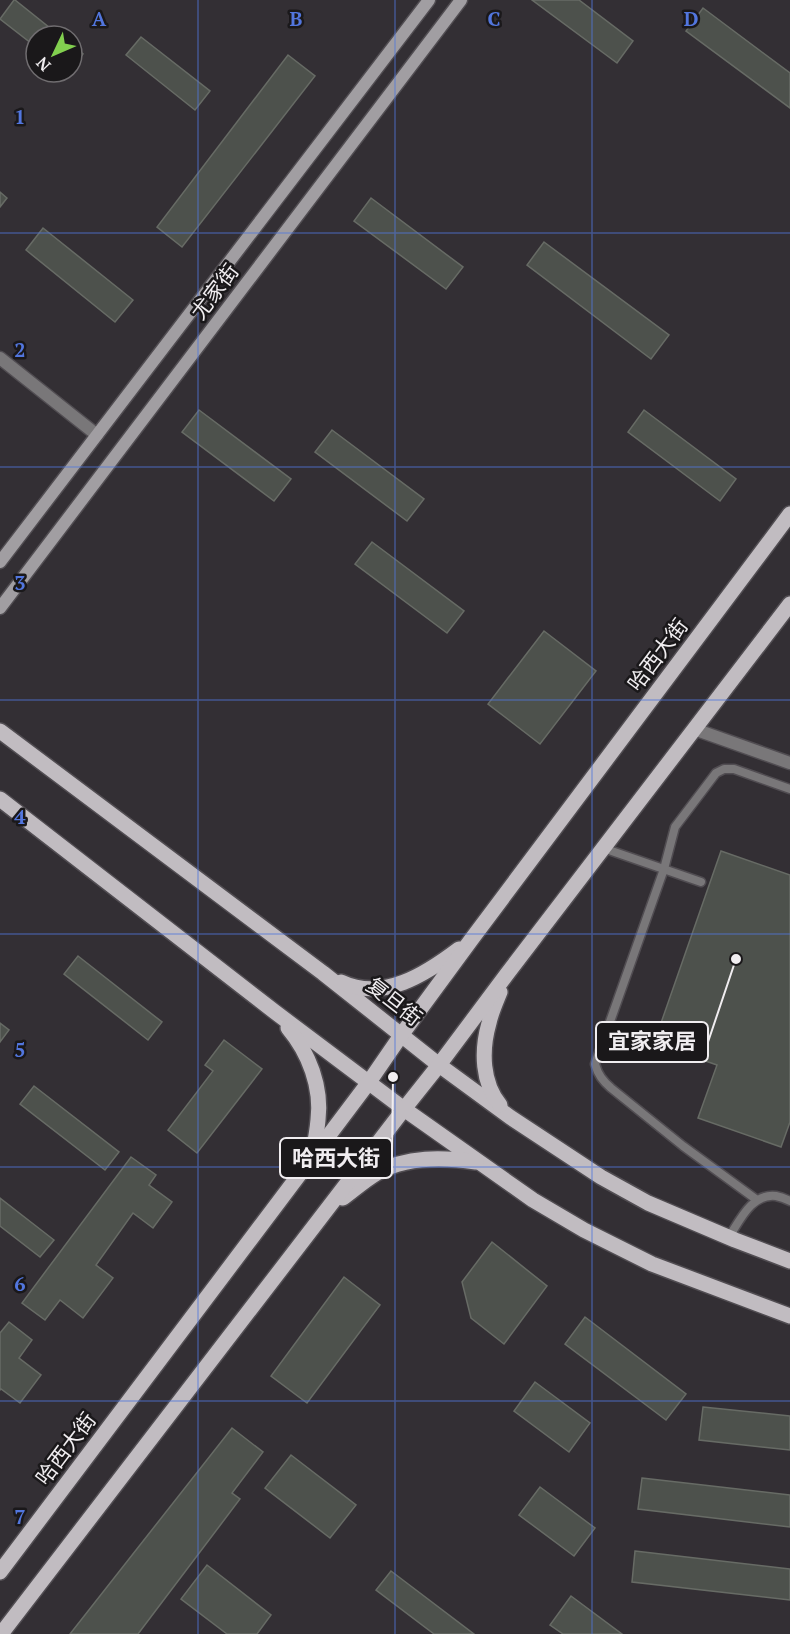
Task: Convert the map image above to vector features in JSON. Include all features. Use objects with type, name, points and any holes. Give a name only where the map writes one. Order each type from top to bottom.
[{"type":"main road","name":"尤家街","points":[[0,562],[429,0]]},
{"type":"main road","name":"尤家街","points":[[0,608],[461,0]]},
{"type":"main road","name":"哈西大街","points":[[0,1572],[369,1082],[471,940],[790,514]]},
{"type":"main road","points":[[1,1634],[440,1065],[790,604]]},
{"type":"main road","name":"复旦街","points":[[0,731],[323,973],[510,1117],[601,1177],[648,1203],[790,1261]]},
{"type":"main road","points":[[0,799],[275,1012],[404,1109],[532,1200],[642,1260],[790,1316]]},
{"type":"main road","points":[[323,973],[345,984],[360,988],[393,986],[426,973],[471,940]]},
{"type":"main road","points":[[507,974],[488,1024],[485,1071],[492,1095],[510,1117]]},
{"type":"main road","points":[[275,1012],[297,1038],[310,1064],[317,1088],[319,1118],[312,1157]]},
{"type":"main road","points":[[324,1213],[378,1173],[398,1164],[429,1158],[480,1162]]},
{"type":"street","points":[[0,358],[97,435]]},
{"type":"street","points":[[694,729],[790,763]]},
{"type":"lane","points":[[757,1200],[611,1088],[602,1080],[595,1064],[664,869],[675,827],[716,773],[724,769],[734,769],[790,789]]},
{"type":"lane","points":[[603,849],[700,882]]},
{"type":"lane","points":[[729,1237],[749,1206],[757,1200],[766,1196],[777,1196],[790,1201]]},
{"type":"building","points":[[15,0],[45,24],[24,24],[24,38],[0,19]]},
{"type":"building","points":[[532,0],[579,0],[633,41],[617,63]]},
{"type":"building","points":[[703,8],[790,73],[790,108],[686,31]]},
{"type":"building","points":[[141,37],[210,91],[195,110],[126,55]]},
{"type":"building","points":[[288,55],[315,76],[182,247],[157,227]]},
{"type":"building","points":[[0,192],[7,198],[0,207]]},
{"type":"building","points":[[371,198],[463,267],[446,289],[354,221]]},
{"type":"building","points":[[43,228],[133,300],[115,322],[26,250]]},
{"type":"building","points":[[544,242],[669,335],[651,359],[527,265]]},
{"type":"building","points":[[199,410],[291,479],[274,501],[182,432]]},
{"type":"building","points":[[644,410],[736,479],[720,501],[628,432]]},
{"type":"building","points":[[332,430],[424,499],[407,521],[315,452]]},
{"type":"building","points":[[372,542],[464,611],[447,633],[355,564]]},
{"type":"building","points":[[544,631],[596,671],[540,744],[488,704]]},
{"type":"building","points":[[721,851],[790,875],[790,1122],[781,1147],[698,1118],[717,1065],[654,1043]]},
{"type":"building","points":[[78,956],[162,1022],[148,1040],[64,974]]},
{"type":"building","points":[[0,1023],[9,1030],[0,1042]]},
{"type":"building","points":[[224,1040],[262,1069],[197,1153],[168,1130],[213,1071],[205,1065]]},
{"type":"building","points":[[34,1086],[119,1152],[105,1170],[20,1104]]},
{"type":"building","points":[[131,1157],[156,1175],[149,1185],[172,1202],[153,1228],[133,1213],[96,1265],[113,1278],[83,1318],[60,1300],[45,1320],[22,1303]]},
{"type":"building","points":[[0,1198],[54,1240],[40,1257],[0,1226]]},
{"type":"building","points":[[492,1242],[547,1286],[504,1344],[471,1318],[462,1282]]},
{"type":"building","points":[[344,1277],[380,1305],[307,1403],[271,1376]]},
{"type":"building","points":[[585,1317],[686,1394],[666,1420],[565,1344]]},
{"type":"building","points":[[9,1322],[32,1340],[19,1358],[41,1375],[20,1403],[0,1390],[0,1333]]},
{"type":"building","points":[[535,1382],[590,1423],[569,1452],[514,1411]]},
{"type":"building","points":[[703,1407],[790,1416],[790,1450],[699,1440]]},
{"type":"building","points":[[232,1428],[263,1452],[232,1493],[240,1499],[138,1634],[70,1634]]},
{"type":"building","points":[[291,1455],[356,1505],[330,1538],[265,1488]]},
{"type":"building","points":[[642,1478],[790,1495],[790,1527],[638,1509]]},
{"type":"building","points":[[540,1487],[595,1528],[574,1556],[519,1515]]},
{"type":"building","points":[[635,1551],[790,1569],[790,1600],[632,1582]]},
{"type":"building","points":[[207,1565],[271,1615],[257,1634],[227,1634],[181,1599]]},
{"type":"building","points":[[391,1571],[474,1634],[434,1634],[376,1590]]},
{"type":"building","points":[[571,1596],[622,1634],[563,1634],[550,1625]]},
{"type":"place","name":"宜家家居","points":[[736,959]]},
{"type":"place","name":"哈西大街","points":[[393,1077]]}]
